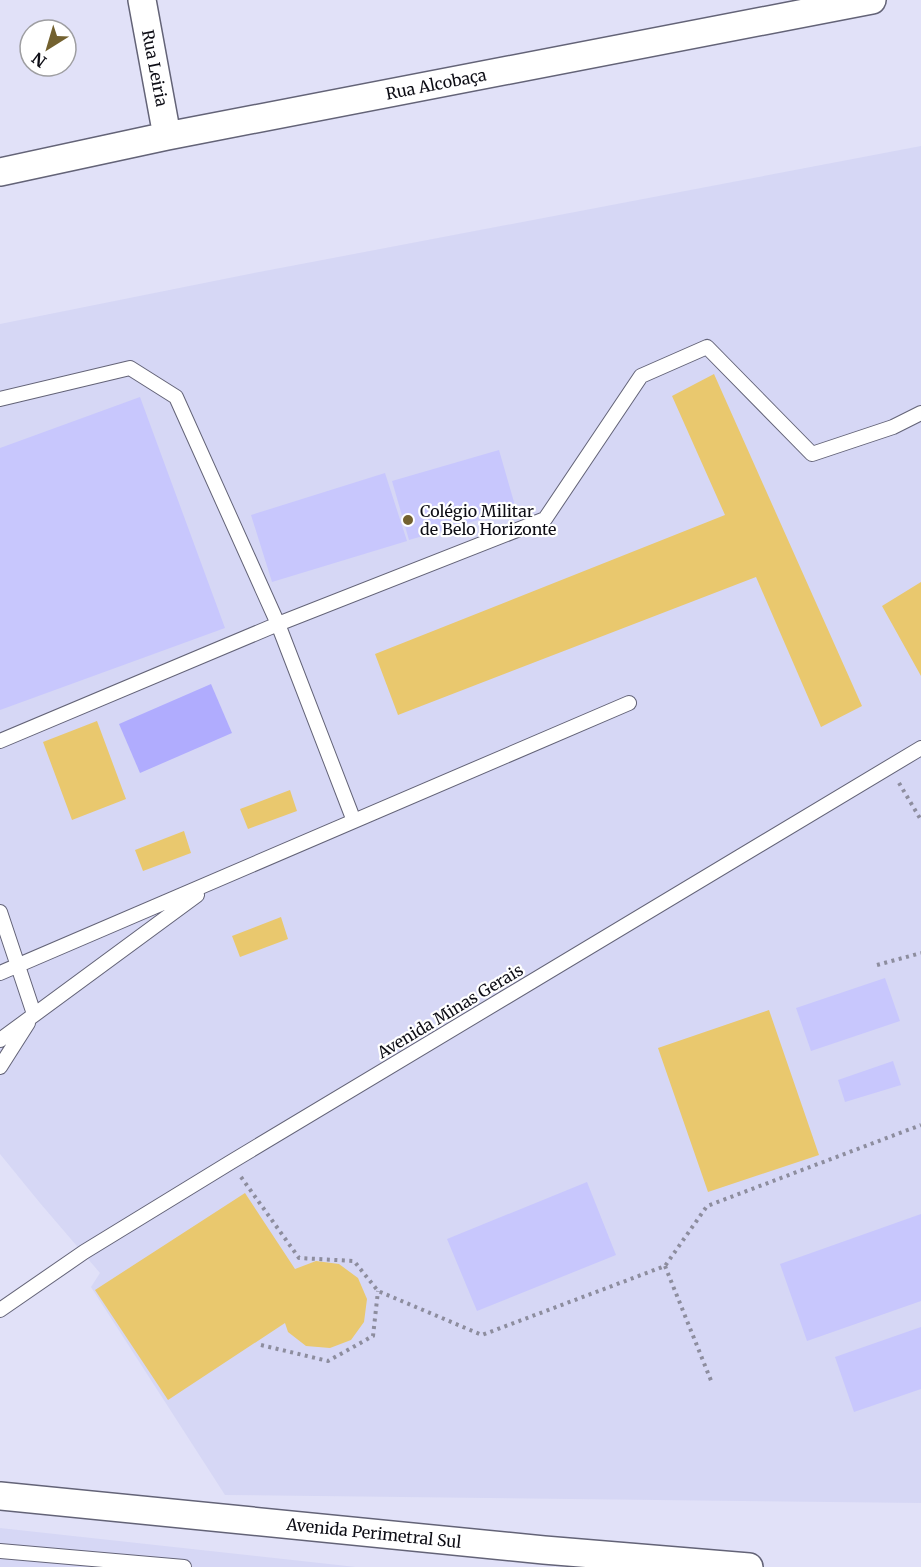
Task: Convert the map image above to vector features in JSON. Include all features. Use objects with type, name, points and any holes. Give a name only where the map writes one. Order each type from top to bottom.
[{"type":"street","name":"Rua Leiria","points":[[142,0],[167,136]]},
{"type":"street","name":"Rua Alcobaça","points":[[0,172],[760,10],[872,0]]},
{"type":"street","name":"Avenida Perimetral Sul","points":[[0,1496],[549,1558],[749,1567]]},
{"type":"lane","points":[[0,741],[278,624],[544,519],[641,376],[707,347],[812,453],[893,427],[921,413]]},
{"type":"lane","points":[[0,399],[130,368],[176,398],[278,624],[354,821]]},
{"type":"lane","points":[[0,973],[629,703]]},
{"type":"lane","name":"Avenida Minas Gerais","points":[[0,1310],[84,1252],[231,1162],[921,748]]},
{"type":"lane","points":[[0,1040],[218,880]]},
{"type":"lane","points":[[0,912],[34,1014]]},
{"type":"lane","points":[[0,1067],[34,1014]]},
{"type":"lane","points":[[0,1551],[184,1567]]},
{"type":"path","points":[[889,767],[921,820]]},
{"type":"path","points":[[877,965],[921,953]]},
{"type":"path","points":[[231,1162],[299,1258],[354,1261],[378,1291],[482,1335],[665,1266],[707,1206],[921,1125]]},
{"type":"path","points":[[665,1266],[712,1383]]},
{"type":"path","points":[[261,1345],[328,1361],[373,1336],[378,1291]]},
{"type":"shaded area","points":[[921,146],[921,1503],[225,1495],[91,1287],[100,1273],[0,1154],[0,324],[254,273]]},
{"type":"shaded area","points":[[140,397],[225,628],[0,710],[0,448]]},
{"type":"shaded area","points":[[499,450],[516,509],[409,540],[392,481]]},
{"type":"shaded area","points":[[385,473],[407,541],[272,582],[251,515]]},
{"type":"shaded area","points":[[211,684],[232,733],[140,773],[119,724]]},
{"type":"shaded area","points":[[885,978],[900,1021],[811,1051],[796,1008]]},
{"type":"shaded area","points":[[893,1061],[901,1085],[845,1102],[838,1080]]},
{"type":"shaded area","points":[[587,1182],[616,1255],[477,1311],[447,1239]]},
{"type":"shaded area","points":[[921,1214],[921,1301],[807,1341],[780,1264]]},
{"type":"shaded area","points":[[921,1327],[921,1389],[854,1412],[835,1357]]},
{"type":"shaded area","points":[[0,1528],[356,1567],[0,1567]]},
{"type":"building","points":[[714,374],[862,706],[821,727],[756,577],[398,715],[375,654],[725,515],[672,396]]},
{"type":"building","points":[[921,582],[921,676],[882,606]]},
{"type":"building","points":[[97,721],[126,799],[72,820],[43,742]]},
{"type":"building","points":[[290,790],[297,811],[248,829],[240,809]]},
{"type":"building","points":[[184,831],[191,853],[143,871],[135,850]]},
{"type":"building","points":[[281,917],[288,939],[240,957],[232,936]]},
{"type":"building","points":[[769,1010],[819,1155],[708,1192],[658,1048]]},
{"type":"building","points":[[245,1193],[295,1269],[316,1261],[339,1264],[358,1278],[367,1299],[364,1322],[351,1340],[330,1348],[306,1346],[288,1332],[285,1323],[168,1400],[95,1290]]},
{"type":"place","name":"Colégio Militar de Belo Horizonte","points":[[408,520]]}]
